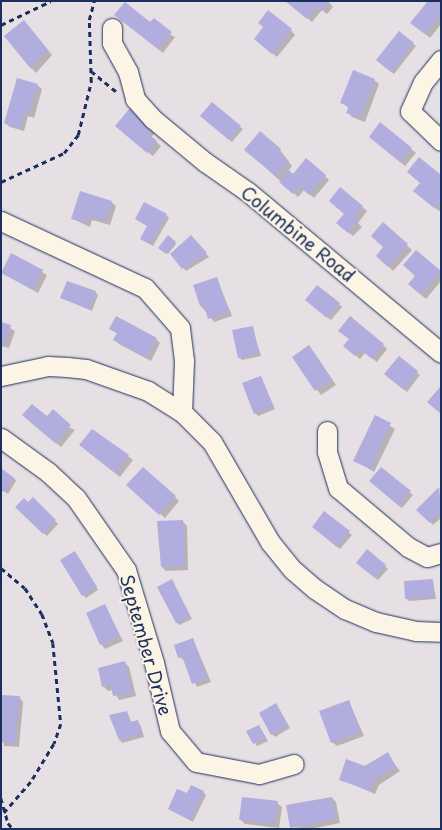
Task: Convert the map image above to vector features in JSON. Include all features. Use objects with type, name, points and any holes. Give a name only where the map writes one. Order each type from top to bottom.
[{"type":"street","name":"Columbine Road","points":[[112,28],[112,43],[128,72],[135,99],[153,119],[205,162],[248,192],[441,353]]},
{"type":"street","points":[[441,60],[423,82],[410,111],[441,141]]},
{"type":"street","points":[[1,220],[145,288],[180,328],[184,360],[182,412]]},
{"type":"street","points":[[1,376],[48,366],[86,369],[148,391],[182,412],[221,455],[270,542],[293,570],[315,589],[345,609],[376,622],[441,632]]},
{"type":"street","points":[[327,431],[327,452],[338,488],[408,547],[427,557],[441,553]]},
{"type":"street","name":"September Drive","points":[[1,438],[48,472],[76,498],[126,570],[154,664],[170,731],[196,762],[259,774],[294,764]]},
{"type":"path","points":[[1,25],[51,1]]},
{"type":"path","points":[[1,182],[64,153],[78,135],[90,82],[89,20],[94,1]]},
{"type":"path","points":[[1,568],[25,588],[42,614],[53,643],[61,724],[54,744],[31,782],[4,812]]},
{"type":"path","points":[[1,798],[4,812],[13,829]]},
{"type":"building","points":[[285,1],[330,1],[322,11],[317,7],[307,19]]},
{"type":"building","points":[[428,1],[441,1],[441,15],[425,34],[410,23]]},
{"type":"building","points":[[125,2],[150,22],[154,18],[172,32],[158,49],[114,15]]},
{"type":"building","points":[[268,10],[292,29],[272,54],[254,39],[263,27],[258,23]]},
{"type":"building","points":[[24,20],[48,50],[31,69],[4,36]]},
{"type":"building","points":[[399,31],[414,43],[391,72],[376,60]]},
{"type":"building","points":[[353,70],[375,79],[360,118],[346,113],[349,106],[340,103]]},
{"type":"building","points":[[17,78],[38,84],[29,114],[24,113],[20,128],[4,123]]},
{"type":"building","points":[[212,102],[241,126],[229,140],[200,116]]},
{"type":"building","points":[[130,108],[153,126],[147,133],[157,141],[147,153],[115,126]]},
{"type":"building","points":[[380,122],[412,148],[400,162],[369,137]]},
{"type":"building","points":[[260,131],[281,149],[278,152],[289,161],[276,176],[244,150]]},
{"type":"building","points":[[419,157],[441,175],[441,200],[434,208],[413,191],[420,183],[407,172]]},
{"type":"building","points":[[306,158],[326,175],[309,195],[299,186],[293,194],[279,182],[289,170],[293,174]]},
{"type":"building","points":[[340,187],[363,206],[354,218],[358,221],[348,233],[336,223],[344,214],[329,201]]},
{"type":"building","points":[[80,191],[112,201],[105,221],[88,216],[85,223],[71,219]]},
{"type":"building","points":[[144,202],[167,214],[150,244],[140,239],[147,226],[135,219]]},
{"type":"building","points":[[383,222],[408,244],[388,267],[376,256],[383,247],[371,236]]},
{"type":"building","points":[[168,235],[176,242],[166,254],[158,248]]},
{"type":"building","points":[[191,235],[207,253],[182,269],[170,254]]},
{"type":"building","points":[[416,250],[441,271],[421,295],[408,284],[415,276],[403,265]]},
{"type":"building","points":[[11,253],[43,270],[33,290],[1,273]]},
{"type":"building","points":[[217,277],[229,312],[208,319],[204,305],[200,306],[193,285]]},
{"type":"building","points":[[67,281],[96,291],[89,309],[60,298]]},
{"type":"building","points":[[317,285],[340,303],[327,318],[305,300]]},
{"type":"building","points":[[116,316],[157,338],[146,357],[113,340],[117,333],[109,329]]},
{"type":"building","points":[[350,316],[384,344],[372,359],[360,349],[355,356],[343,346],[349,339],[338,331]]},
{"type":"building","points":[[1,322],[11,325],[5,345],[1,344]]},
{"type":"building","points":[[253,326],[259,353],[238,358],[232,330]]},
{"type":"building","points":[[309,345],[332,380],[315,391],[292,357]]},
{"type":"building","points":[[399,356],[418,371],[404,390],[384,374]]},
{"type":"building","points":[[261,376],[273,406],[254,414],[242,383]]},
{"type":"building","points":[[441,386],[441,414],[427,402]]},
{"type":"building","points":[[32,404],[47,416],[53,409],[71,425],[55,443],[22,415]]},
{"type":"building","points":[[375,415],[391,423],[370,469],[353,461]]},
{"type":"building","points":[[92,429],[129,455],[115,473],[79,445]]},
{"type":"building","points":[[143,467],[176,496],[159,515],[126,485]]},
{"type":"building","points":[[381,467],[411,491],[399,506],[369,481]]},
{"type":"building","points":[[1,468],[14,478],[4,492],[1,490]]},
{"type":"building","points":[[439,487],[441,512],[430,523],[416,510]]},
{"type":"building","points":[[33,497],[56,520],[43,534],[15,507],[24,498],[28,502]]},
{"type":"building","points":[[324,511],[350,531],[337,547],[312,527]]},
{"type":"building","points":[[183,520],[185,566],[161,567],[157,521]]},
{"type":"building","points":[[367,549],[386,565],[375,578],[356,563]]},
{"type":"building","points":[[75,551],[97,587],[82,596],[60,560]]},
{"type":"building","points":[[172,579],[190,616],[176,623],[157,587]]},
{"type":"building","points":[[433,579],[434,597],[405,599],[404,581]]},
{"type":"building","points":[[105,604],[120,636],[100,645],[86,613]]},
{"type":"building","points":[[193,638],[207,678],[192,684],[182,656],[178,658],[174,645]]},
{"type":"building","points":[[125,661],[132,692],[113,696],[111,685],[102,687],[98,668]]},
{"type":"building","points":[[1,695],[20,696],[15,743],[1,742]]},
{"type":"building","points":[[349,700],[361,732],[331,743],[319,711]]},
{"type":"building","points":[[276,703],[288,725],[271,735],[259,713]]},
{"type":"building","points":[[127,711],[130,722],[138,720],[142,734],[119,740],[109,715]]},
{"type":"building","points":[[259,725],[266,738],[253,744],[246,731]]},
{"type":"building","points":[[388,752],[396,767],[374,780],[371,791],[339,780],[346,759],[365,766]]},
{"type":"building","points":[[191,785],[204,791],[190,820],[168,809],[177,789],[187,793]]},
{"type":"building","points":[[242,797],[278,801],[274,824],[239,820]]},
{"type":"building","points":[[332,797],[336,819],[290,828],[286,805]]}]
